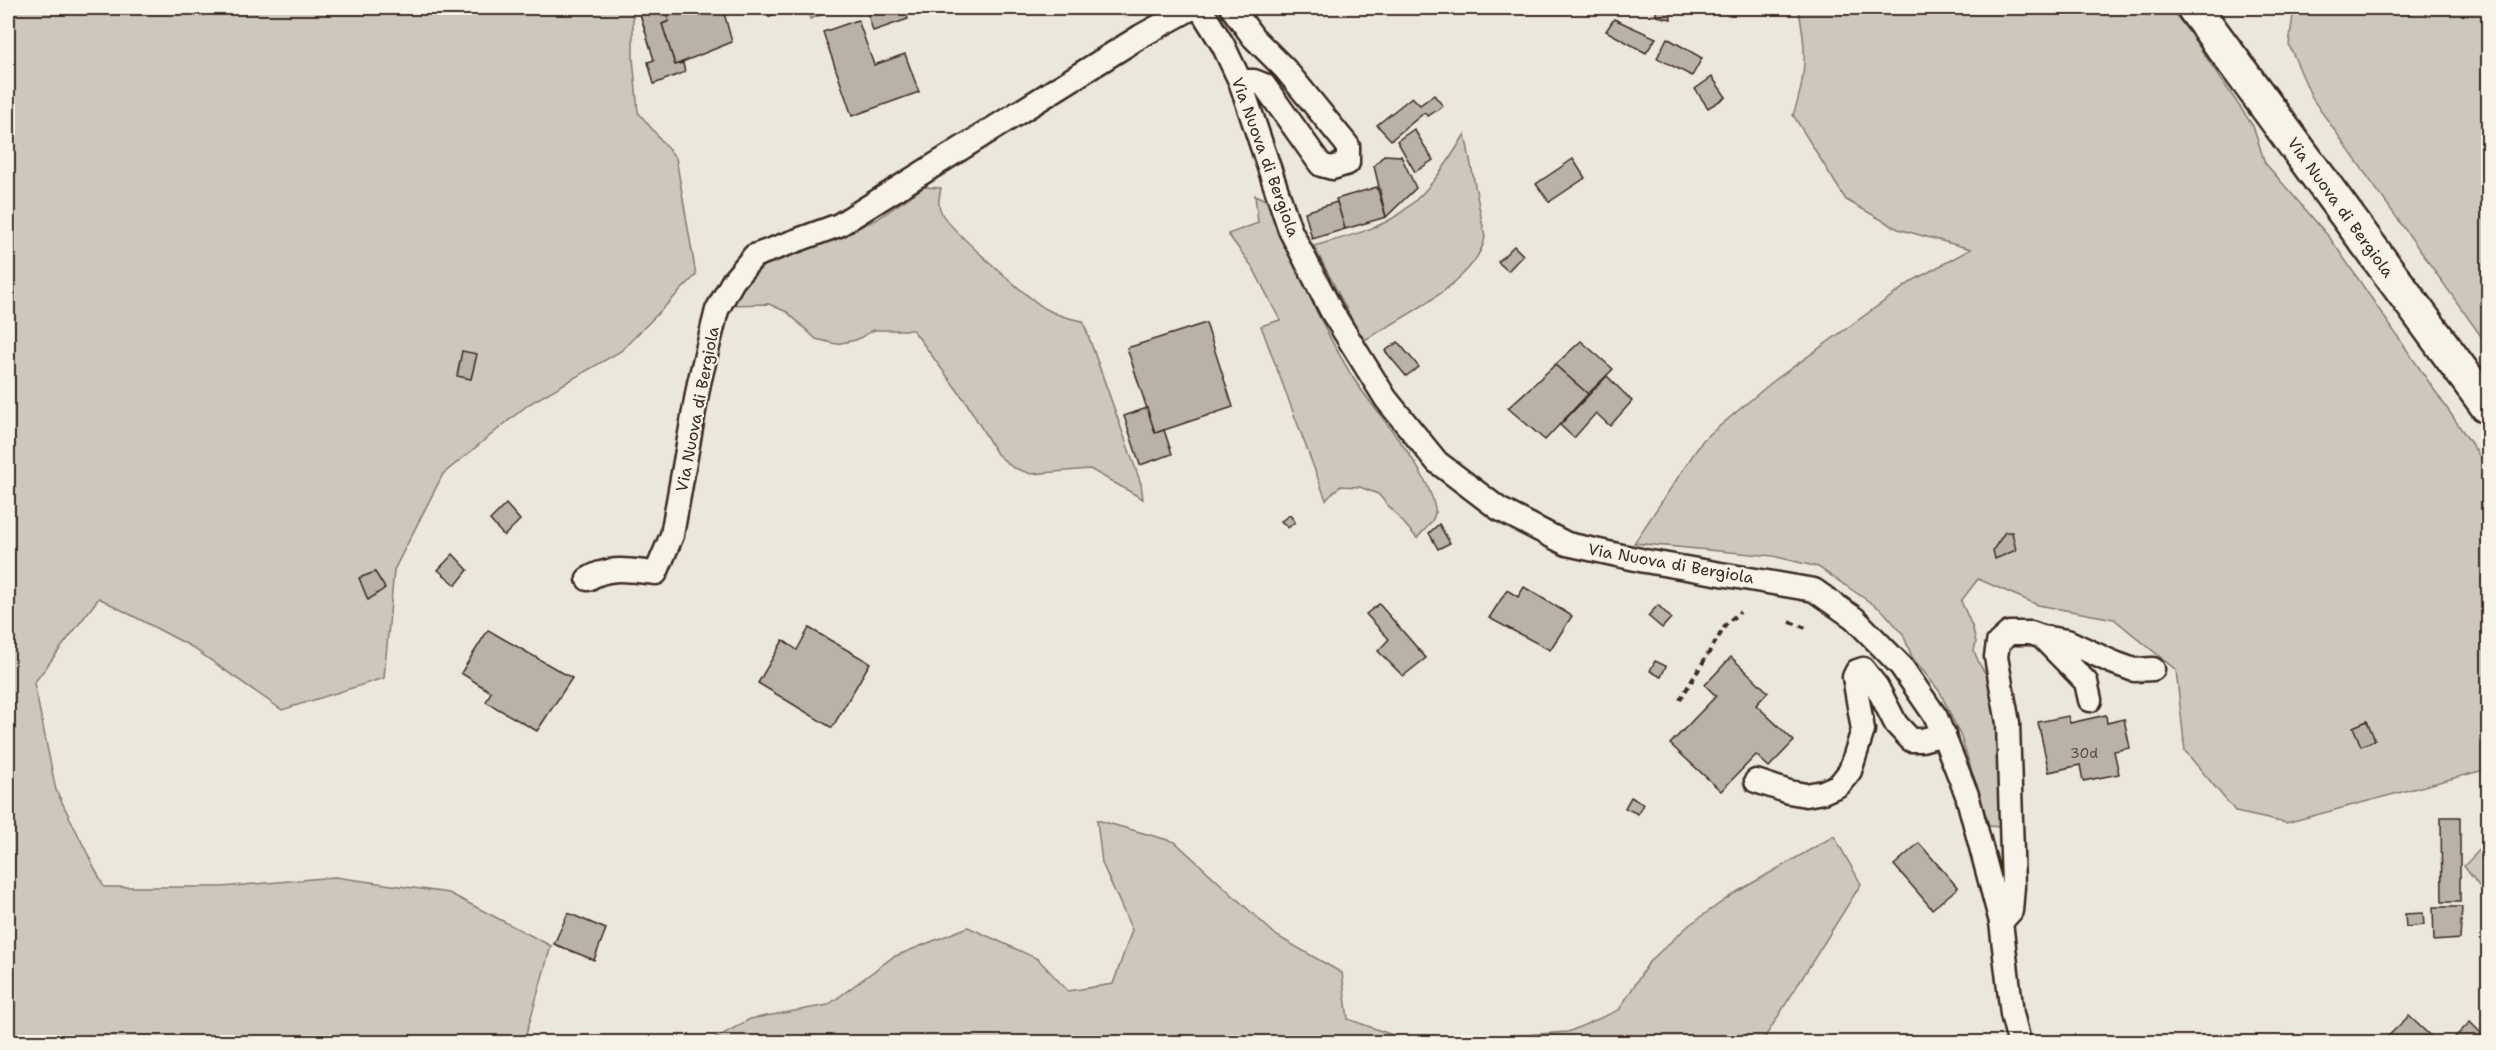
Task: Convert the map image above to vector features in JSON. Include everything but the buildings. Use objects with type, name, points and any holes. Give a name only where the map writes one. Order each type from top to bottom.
[{"type":"street","name":"Via Nuova di Bergiola","points":[[2194,8],[2488,407]]},
{"type":"lane","name":"Via Nuova di Bergiola","points":[[588,579],[600,571],[656,573],[672,535],[699,383],[717,310],[733,281],[754,256],[839,225],[1141,36],[1192,8]]},
{"type":"lane","name":"Via Nuova di Bergiola","points":[[1200,8],[1223,45],[1240,81],[1290,230],[1332,312],[1386,399],[1437,462],[1499,509],[1567,544],[1645,561],[1814,590],[1854,618],[1901,666],[1936,717],[1967,795],[2001,922],[2012,1014],[2019,1042]]},
{"type":"lane","points":[[1232,8],[1253,37],[1286,69],[1348,146],[1350,155],[1348,163],[1332,168],[1321,165],[1264,85],[1254,81],[1240,81]]},
{"type":"lane","points":[[2001,922],[2011,911],[2013,886],[2008,723],[1996,657],[1998,643],[2009,633],[2031,633],[2067,641],[2134,670],[2153,669]]},
{"type":"lane","points":[[2042,637],[2086,682],[2090,700]]},
{"type":"lane","points":[[1756,781],[1806,795],[1823,792],[1839,785],[1854,762],[1863,730],[1854,677],[1857,671],[1863,669],[1877,687],[1896,724],[1911,740],[1922,740],[1944,734]]},
{"type":"path","points":[[1680,700],[1727,623],[1742,611],[1748,610]]},
{"type":"path","points":[[1788,621],[1809,629]]},
{"type":"shaded area","points":[[8,8],[633,8],[633,58],[638,112],[676,158],[696,275],[621,351],[529,404],[443,474],[394,570],[384,678],[282,710],[190,646],[99,598],[34,683],[56,790],[104,887],[222,887],[335,877],[449,893],[551,946],[524,1042],[8,1042]]},
{"type":"shaded area","points":[[807,8],[840,8],[810,19]]},
{"type":"shaded area","points":[[1798,8],[2170,8],[2187,29],[2253,126],[2265,163],[2330,238],[2488,468],[2488,769],[2286,823],[2236,812],[2185,751],[2176,670],[2114,619],[2038,605],[1978,579],[1961,601],[1972,626],[1976,642],[1974,651],[1992,684],[1996,703],[2004,820],[2000,827],[1989,826],[1961,737],[1940,692],[1912,657],[1903,634],[1883,611],[1818,567],[1773,556],[1634,543],[1703,440],[1771,383],[1914,280],[1971,249],[1898,229],[1846,200],[1793,115],[1801,88],[1804,62],[1803,35]]},
{"type":"shaded area","points":[[2294,8],[2488,8],[2488,346],[2313,100],[2289,45]]},
{"type":"shaded area","points":[[1465,134],[1485,237],[1479,253],[1468,269],[1434,298],[1363,341],[1314,246],[1375,227],[1405,210],[1434,180]]},
{"type":"shaded area","points":[[924,187],[941,188],[940,211],[948,222],[1010,280],[1048,310],[1083,321],[1141,484],[1143,499],[1090,469],[1031,474],[1012,467],[997,454],[966,402],[913,330],[874,330],[856,340],[836,344],[816,339],[787,312],[769,304],[729,305],[748,281],[764,266],[876,220]]},
{"type":"shaded area","points":[[1255,195],[1272,203],[1306,290],[1338,353],[1360,389],[1410,456],[1430,491],[1435,508],[1434,517],[1417,538],[1378,494],[1360,487],[1340,486],[1326,500],[1261,326],[1280,320],[1253,268],[1228,234],[1258,223]]},
{"type":"shaded area","points":[[1097,820],[1175,842],[1277,936],[1342,973],[1348,1019],[1398,1037],[1455,1040],[1568,1032],[1619,1010],[1649,962],[1689,925],[1735,893],[1834,836],[1861,884],[1762,1042],[709,1042],[750,1019],[828,1005],[893,957],[968,927],[1038,959],[1068,991],[1113,984],[1132,930],[1102,863]]},
{"type":"shaded area","points":[[2488,841],[2488,898],[2464,866]]}]
